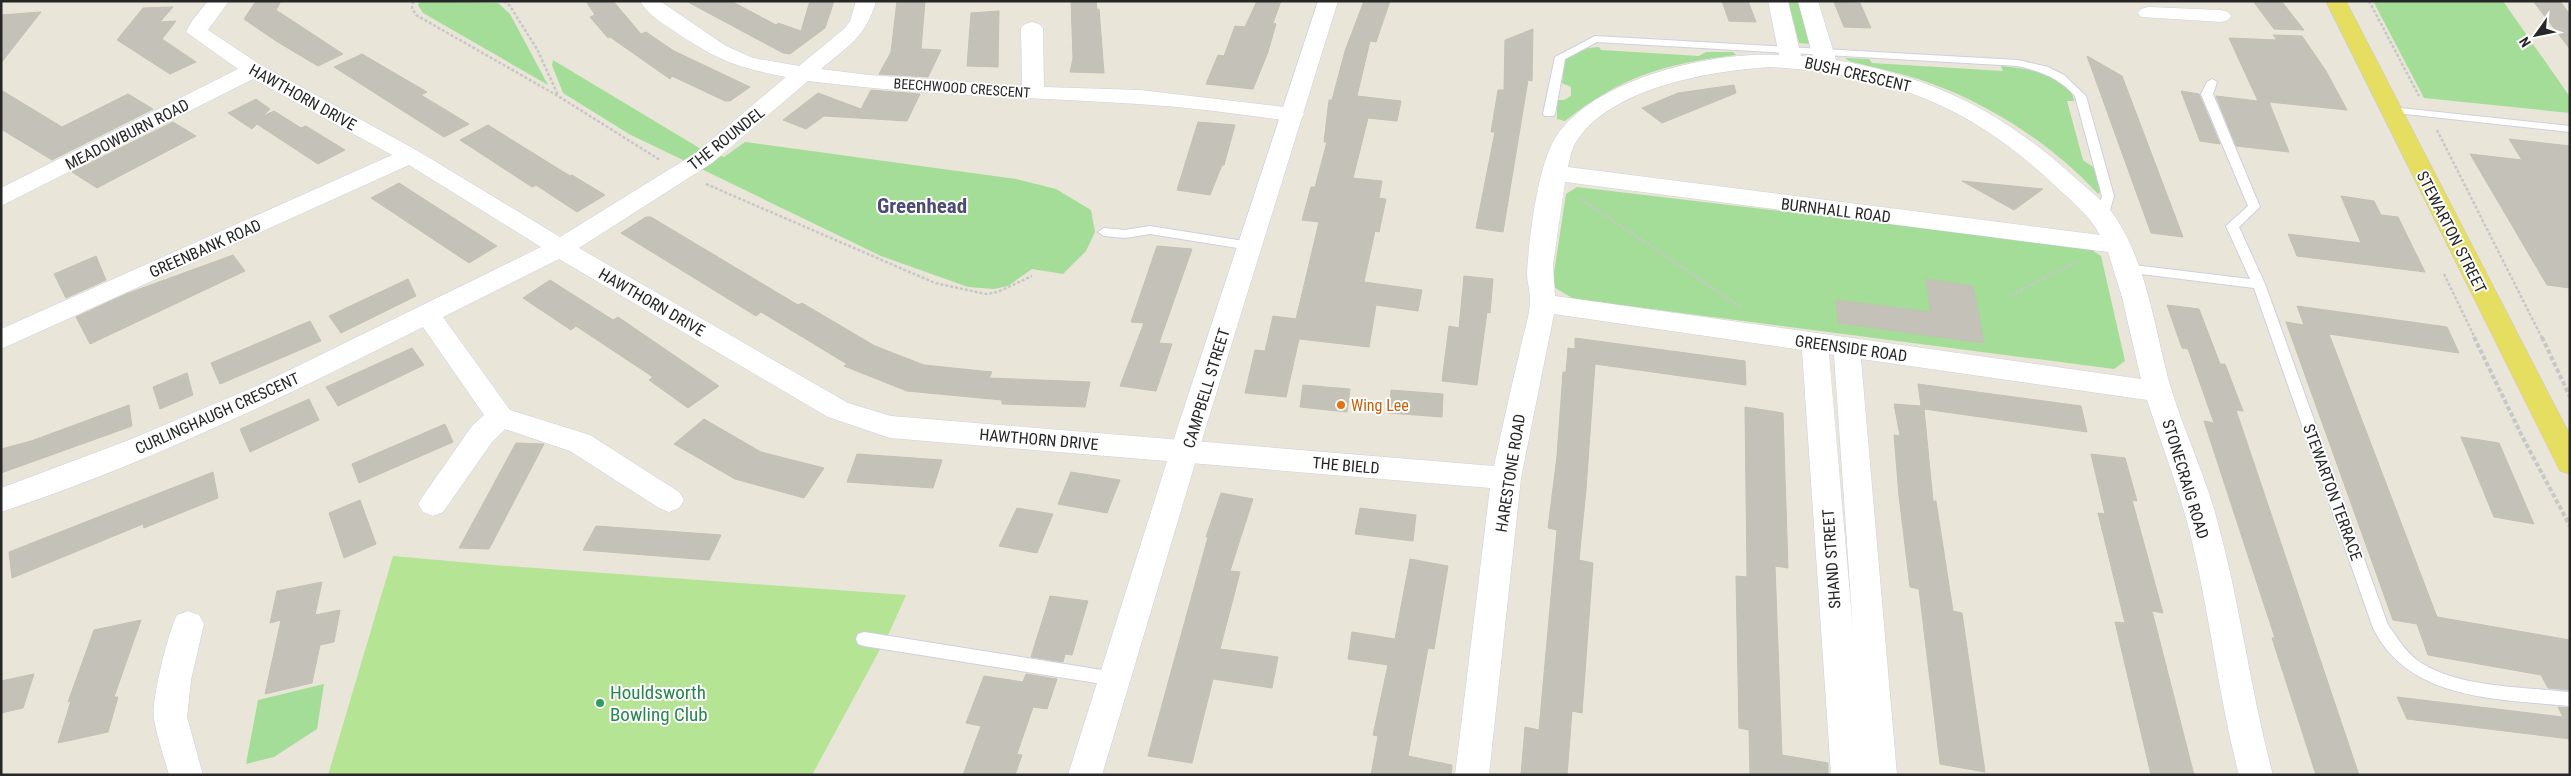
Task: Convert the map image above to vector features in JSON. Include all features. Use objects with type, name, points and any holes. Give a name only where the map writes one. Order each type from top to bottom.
[{"type":"main road","name":"STEWARTON STREET","points":[[2336,1],[2460,251],[2570,463]]},
{"type":"street","name":"HAWTHORN DRIVE","points":[[219,1],[199,26],[197,32],[253,70],[410,156],[560,248],[838,410],[890,427],[1186,452]]},
{"type":"street","name":"BEECHWOOD CRESCENT","points":[[650,1],[654,8],[718,51],[747,63],[806,74],[869,82],[1140,97],[1293,114]]},
{"type":"street","name":"THE ROUNDEL","points":[[560,248],[704,158],[806,74],[852,32],[860,21],[866,1]]},
{"type":"street","name":"CAMPBELL STREET","points":[[1085,775],[1328,1]]},
{"type":"street","points":[[1778,1],[1791,55]]},
{"type":"street","points":[[1808,1],[1825,59]]},
{"type":"street","points":[[2148,13],[2221,17]]},
{"type":"street","points":[[1032,28],[1033,92]]},
{"type":"street","name":"BUSH CRESCENT","points":[[1554,176],[1563,143],[1584,118],[1614,99],[1657,78],[1711,66],[1791,55],[1825,59],[1937,95],[1995,124],[2034,152],[2102,217],[2116,252]]},
{"type":"street","name":"MEADOWBURN ROAD","points":[[8,187],[253,70]]},
{"type":"street","name":"GREENBANK ROAD","points":[[1,340],[410,156]]},
{"type":"street","name":"BURNHALL ROAD","points":[[1554,176],[2116,252]]},
{"type":"street","name":"HARESTONE ROAD","points":[[1472,775],[1506,478],[1543,303],[1540,274],[1554,176]]},
{"type":"street","name":"CURLINGHAUGH CRESCENT","points":[[1,500],[139,448],[269,392],[428,315],[560,248]]},
{"type":"street","name":"STONECRAIG ROAD","points":[[2116,252],[2158,392],[2201,516],[2256,775]]},
{"type":"street","name":"GREENSIDE ROAD","points":[[1543,303],[2158,392]]},
{"type":"street","points":[[428,315],[500,417],[580,442],[669,500]]},
{"type":"street","name":"SHAND STREET","points":[[1815,343],[1848,775]]},
{"type":"street","name":"SHAND STREET","points":[[1847,348],[1880,775]]},
{"type":"street","points":[[433,504],[482,434],[500,417]]},
{"type":"street","name":"THE BIELD","points":[[1186,452],[1506,478]]},
{"type":"street","points":[[186,775],[170,717],[175,680],[188,624]]},
{"type":"lane","points":[[1549,114],[1560,58],[1594,39],[1791,55]]},
{"type":"lane","points":[[1825,59],[2018,63],[2039,66],[2060,77],[2074,87],[2080,96],[2108,196],[2102,217]]},
{"type":"lane","name":"STEWARTON TERRACE","points":[[2212,82],[2207,94],[2254,207],[2232,226],[2259,284],[2381,628],[2395,648],[2415,668],[2444,682],[2570,699]]},
{"type":"lane","points":[[2391,110],[2570,129]]},
{"type":"lane","points":[[1104,232],[1125,234],[1150,230],[1250,246]]},
{"type":"lane","points":[[2116,252],[2259,284]]},
{"type":"lane","points":[[864,639],[1115,679]]},
{"type":"path","points":[[413,1],[412,8],[416,15],[558,96],[681,173],[935,282],[986,294],[1007,289],[1032,276]]},
{"type":"path","points":[[504,1],[510,6],[536,45],[549,70],[558,96]]},
{"type":"path","points":[[2369,1],[2515,281],[2570,397]]},
{"type":"path","points":[[1554,176],[1747,312]]},
{"type":"path","points":[[2011,295],[2090,256],[2116,252]]},
{"type":"green space","points":[[419,1],[498,3],[510,14],[548,85],[423,13],[418,5]]},
{"type":"green space","points":[[1788,1],[1798,1],[1810,44],[1799,43]]},
{"type":"green space","points":[[2373,1],[2503,1],[2570,97],[2570,113],[2424,98]]},
{"type":"green space","points":[[1599,47],[1601,50],[1699,56],[1706,52],[1733,52],[1736,55],[1687,63],[1645,74],[1606,93],[1565,121],[1557,119],[1557,100],[1564,100],[1571,96],[1571,87],[1562,83],[1565,59],[1588,48]]},
{"type":"green space","points":[[1845,58],[1869,59],[1872,63],[2003,71],[2001,66],[2021,68],[2055,78],[2071,92],[2074,101],[2067,101],[2083,160],[2096,169],[2101,191],[2098,194],[2041,143],[1997,114],[1974,102],[1927,82],[1849,61]]},
{"type":"green space","points":[[553,60],[701,149],[724,157],[745,142],[1016,179],[1056,189],[1091,210],[1095,232],[1086,251],[1063,274],[1032,269],[1008,286],[994,289],[968,287],[881,256],[629,134],[563,93],[552,65]]},
{"type":"green space","points":[[1577,187],[2087,247],[2101,256],[2125,361],[2114,369],[1574,299],[1552,286],[1566,194]]},
{"type":"green space","name":"Houldsworth Bowling Club","points":[[393,556],[906,595],[890,631],[812,775],[328,775]]},
{"type":"green space","points":[[324,684],[317,729],[274,757],[246,764],[258,700]]},
{"type":"building","points":[[256,1],[281,1],[276,10],[343,54],[318,66],[276,41],[244,19]]},
{"type":"building","points":[[586,1],[613,1],[641,34],[646,32],[674,51],[750,87],[730,101],[725,101],[672,76],[670,79],[610,37],[608,38],[590,17],[595,15]]},
{"type":"building","points":[[686,1],[731,1],[776,25],[778,23],[801,31],[810,1],[834,1],[825,28],[790,54],[783,53]]},
{"type":"building","points":[[897,1],[925,1],[921,49],[941,50],[928,77],[879,74],[891,52]]},
{"type":"building","points":[[1071,1],[1096,1],[1097,10],[1099,9],[1104,73],[1070,72],[1073,58]]},
{"type":"building","points":[[1257,1],[1281,1],[1273,23],[1276,24],[1268,52],[1253,89],[1206,84],[1218,55],[1224,56],[1235,26],[1245,27]]},
{"type":"building","points":[[1364,1],[1390,1],[1376,42],[1370,41],[1357,96],[1401,101],[1397,121],[1368,118],[1353,178],[1382,181],[1379,198],[1386,199],[1379,232],[1375,231],[1364,282],[1422,290],[1418,311],[1376,305],[1369,347],[1299,339],[1286,397],[1245,393],[1255,350],[1265,351],[1273,316],[1296,319],[1319,222],[1302,220],[1311,187],[1315,187],[1327,142],[1324,142],[1329,100],[1332,100],[1345,51]]},
{"type":"building","points":[[1722,1],[1748,1],[1756,22],[1729,21]]},
{"type":"building","points":[[2253,1],[2282,2],[2304,30],[2274,29]]},
{"type":"building","points":[[2533,1],[2560,1],[2570,15],[2570,49]]},
{"type":"building","points":[[1834,2],[1860,3],[1871,28],[1844,27]]},
{"type":"building","points":[[173,7],[160,22],[176,21],[162,39],[196,62],[170,74],[117,40],[143,8]]},
{"type":"building","points":[[999,11],[998,67],[967,66],[971,13]]},
{"type":"building","points":[[41,12],[1,63],[1,15]]},
{"type":"building","points":[[1533,29],[1532,81],[1528,80],[1503,232],[1476,228],[1495,132],[1491,132],[1498,90],[1504,90],[1505,40]]},
{"type":"building","points":[[2273,35],[2302,36],[2326,71],[2347,110],[2269,102],[2289,152],[2236,146],[2216,96],[2258,101],[2229,38],[2277,40]]},
{"type":"building","points":[[362,54],[427,92],[421,95],[469,124],[444,137],[334,67]]},
{"type":"building","points":[[2087,56],[2122,76],[2183,237],[2151,233]]},
{"type":"building","points":[[1734,85],[1736,93],[1662,123],[1642,108],[1678,93]]},
{"type":"building","points":[[1,90],[62,127],[128,94],[153,109],[52,160],[1,129]]},
{"type":"building","points":[[871,90],[920,94],[907,121],[824,116],[806,129],[783,120],[818,93],[861,109]]},
{"type":"building","points":[[2181,91],[2199,94],[2220,144],[2200,141]]},
{"type":"building","points":[[256,99],[270,109],[263,116],[274,111],[301,128],[306,126],[345,150],[318,164],[257,124],[252,129],[228,113]]},
{"type":"building","points":[[173,122],[196,136],[97,188],[72,172]]},
{"type":"building","points":[[1198,122],[1235,125],[1224,165],[1222,165],[1210,195],[1177,190]]},
{"type":"building","points":[[488,125],[570,176],[572,175],[605,195],[577,212],[536,185],[532,187],[460,140]]},
{"type":"building","points":[[2509,139],[2570,146],[2570,288],[2547,285],[2470,154],[2522,160]]},
{"type":"building","points":[[1962,181],[2043,189],[2014,210]]},
{"type":"building","points":[[399,183],[497,246],[469,263],[371,198]]},
{"type":"building","points":[[2341,196],[2374,201],[2381,215],[2398,217],[2425,272],[2297,256],[2288,234],[2361,243]]},
{"type":"building","points":[[646,217],[651,217],[798,305],[802,303],[875,346],[924,365],[992,372],[989,378],[1090,382],[1085,407],[1002,404],[1002,400],[907,391],[844,366],[847,364],[761,312],[756,316],[621,233]]},
{"type":"building","points":[[1157,246],[1192,249],[1159,343],[1172,344],[1156,391],[1120,386],[1144,323],[1131,322]]},
{"type":"building","points":[[233,255],[245,271],[90,344],[76,317],[126,294]]},
{"type":"building","points":[[96,256],[106,280],[66,298],[54,274]]},
{"type":"building","points":[[1464,276],[1493,279],[1490,313],[1487,312],[1477,385],[1442,381],[1449,326],[1459,328]]},
{"type":"building","points":[[408,279],[416,296],[341,333],[329,316]]},
{"type":"building","points":[[1926,279],[1973,286],[1984,343],[1838,323],[1836,300],[1931,312]]},
{"type":"building","points":[[550,280],[613,320],[618,317],[719,386],[688,408],[649,380],[653,377],[576,326],[571,330],[523,298]]},
{"type":"building","points":[[2167,305],[2199,309],[2220,364],[2225,364],[2243,411],[2236,410],[2359,775],[2316,775],[2272,638],[2275,638],[2204,421],[2214,423],[2188,349],[2182,348]]},
{"type":"building","points":[[2297,306],[2447,327],[2459,353],[2329,334],[2437,617],[2570,640],[2570,690],[2548,688],[2541,675],[2428,655],[2417,624],[2393,620],[2286,322],[2304,325]]},
{"type":"building","points":[[310,321],[321,341],[220,384],[211,363]]},
{"type":"building","points":[[1575,338],[1745,361],[1746,385],[1595,364],[1579,560],[1593,563],[1582,713],[1572,711],[1567,775],[1521,775],[1525,727],[1539,730],[1557,530],[1548,528],[1557,456],[1563,372],[1566,372],[1568,348],[1575,349]]},
{"type":"building","points":[[412,348],[424,365],[338,406],[326,387]]},
{"type":"building","points":[[187,373],[193,395],[160,409],[153,387]]},
{"type":"building","points":[[1918,384],[2081,406],[2087,432],[1924,409],[1933,501],[1936,501],[1953,611],[1962,613],[1985,772],[1940,764],[1919,589],[1910,587],[1894,435],[1900,436],[1894,404],[1921,406]]},
{"type":"building","points":[[1303,385],[1350,389],[1347,412],[1300,407]]},
{"type":"building","points":[[1391,390],[1443,394],[1442,417],[1389,413]]},
{"type":"building","points":[[309,399],[319,420],[250,452],[240,429]]},
{"type":"building","points":[[129,405],[132,426],[1,473],[1,449],[31,441]]},
{"type":"building","points":[[1745,407],[1783,413],[1788,568],[1775,566],[1782,755],[1828,763],[1828,775],[1750,775],[1749,730],[1739,728],[1736,576],[1747,577]]},
{"type":"building","points":[[704,419],[761,452],[824,468],[804,498],[735,479],[674,444]]},
{"type":"building","points":[[445,424],[453,442],[359,483],[352,464]]},
{"type":"building","points":[[2461,437],[2499,443],[2534,524],[2494,517]]},
{"type":"building","points":[[516,443],[544,444],[489,549],[459,548]]},
{"type":"building","points":[[857,454],[942,460],[933,488],[847,482]]},
{"type":"building","points":[[2091,454],[2125,458],[2137,501],[2132,500],[2163,613],[2152,611],[2194,775],[2151,775],[2115,622],[2125,623],[2098,513],[2105,514]]},
{"type":"building","points":[[213,472],[218,498],[144,528],[143,524],[12,578],[9,552]]},
{"type":"building","points":[[1071,472],[1120,480],[1107,513],[1058,504]]},
{"type":"building","points":[[1221,493],[1253,499],[1230,571],[1240,572],[1220,649],[1278,657],[1272,688],[1213,679],[1192,763],[1148,756],[1208,537],[1206,537]]},
{"type":"building","points":[[360,500],[376,544],[344,558],[329,513]]},
{"type":"building","points":[[1017,508],[1053,514],[1037,553],[999,546]]},
{"type":"building","points":[[1360,508],[1416,515],[1413,541],[1355,534]]},
{"type":"building","points":[[596,526],[721,535],[709,560],[583,550]]},
{"type":"building","points":[[1410,559],[1448,566],[1434,649],[1428,648],[1408,756],[1452,765],[1451,775],[1371,775],[1378,736],[1373,735],[1388,665],[1348,659],[1352,632],[1395,639]]},
{"type":"building","points":[[322,582],[315,615],[340,610],[334,642],[320,645],[312,683],[265,694],[281,620],[270,623],[277,591]]},
{"type":"building","points":[[1050,596],[1088,601],[1072,655],[1065,654],[1063,662],[1031,657]]},
{"type":"building","points":[[141,620],[114,697],[118,697],[108,732],[58,743],[71,701],[68,702],[94,630]]},
{"type":"building","points":[[34,674],[23,708],[1,713],[1,681]]},
{"type":"building","points":[[1026,674],[1057,679],[1047,709],[1033,707],[1017,754],[1022,755],[1015,775],[963,775],[981,726],[966,723],[984,676],[1023,682]]},
{"type":"building","points":[[2397,697],[2563,717],[2558,707],[2570,708],[2570,739],[2407,719]]},
{"type":"place","name":"Wing Lee","points":[[1341,405]]},
{"type":"place","name":"Houldsworth Bowling Club","points":[[600,703]]},
{"type":"district","name":"Greenhead","points":[[922,206]]}]
